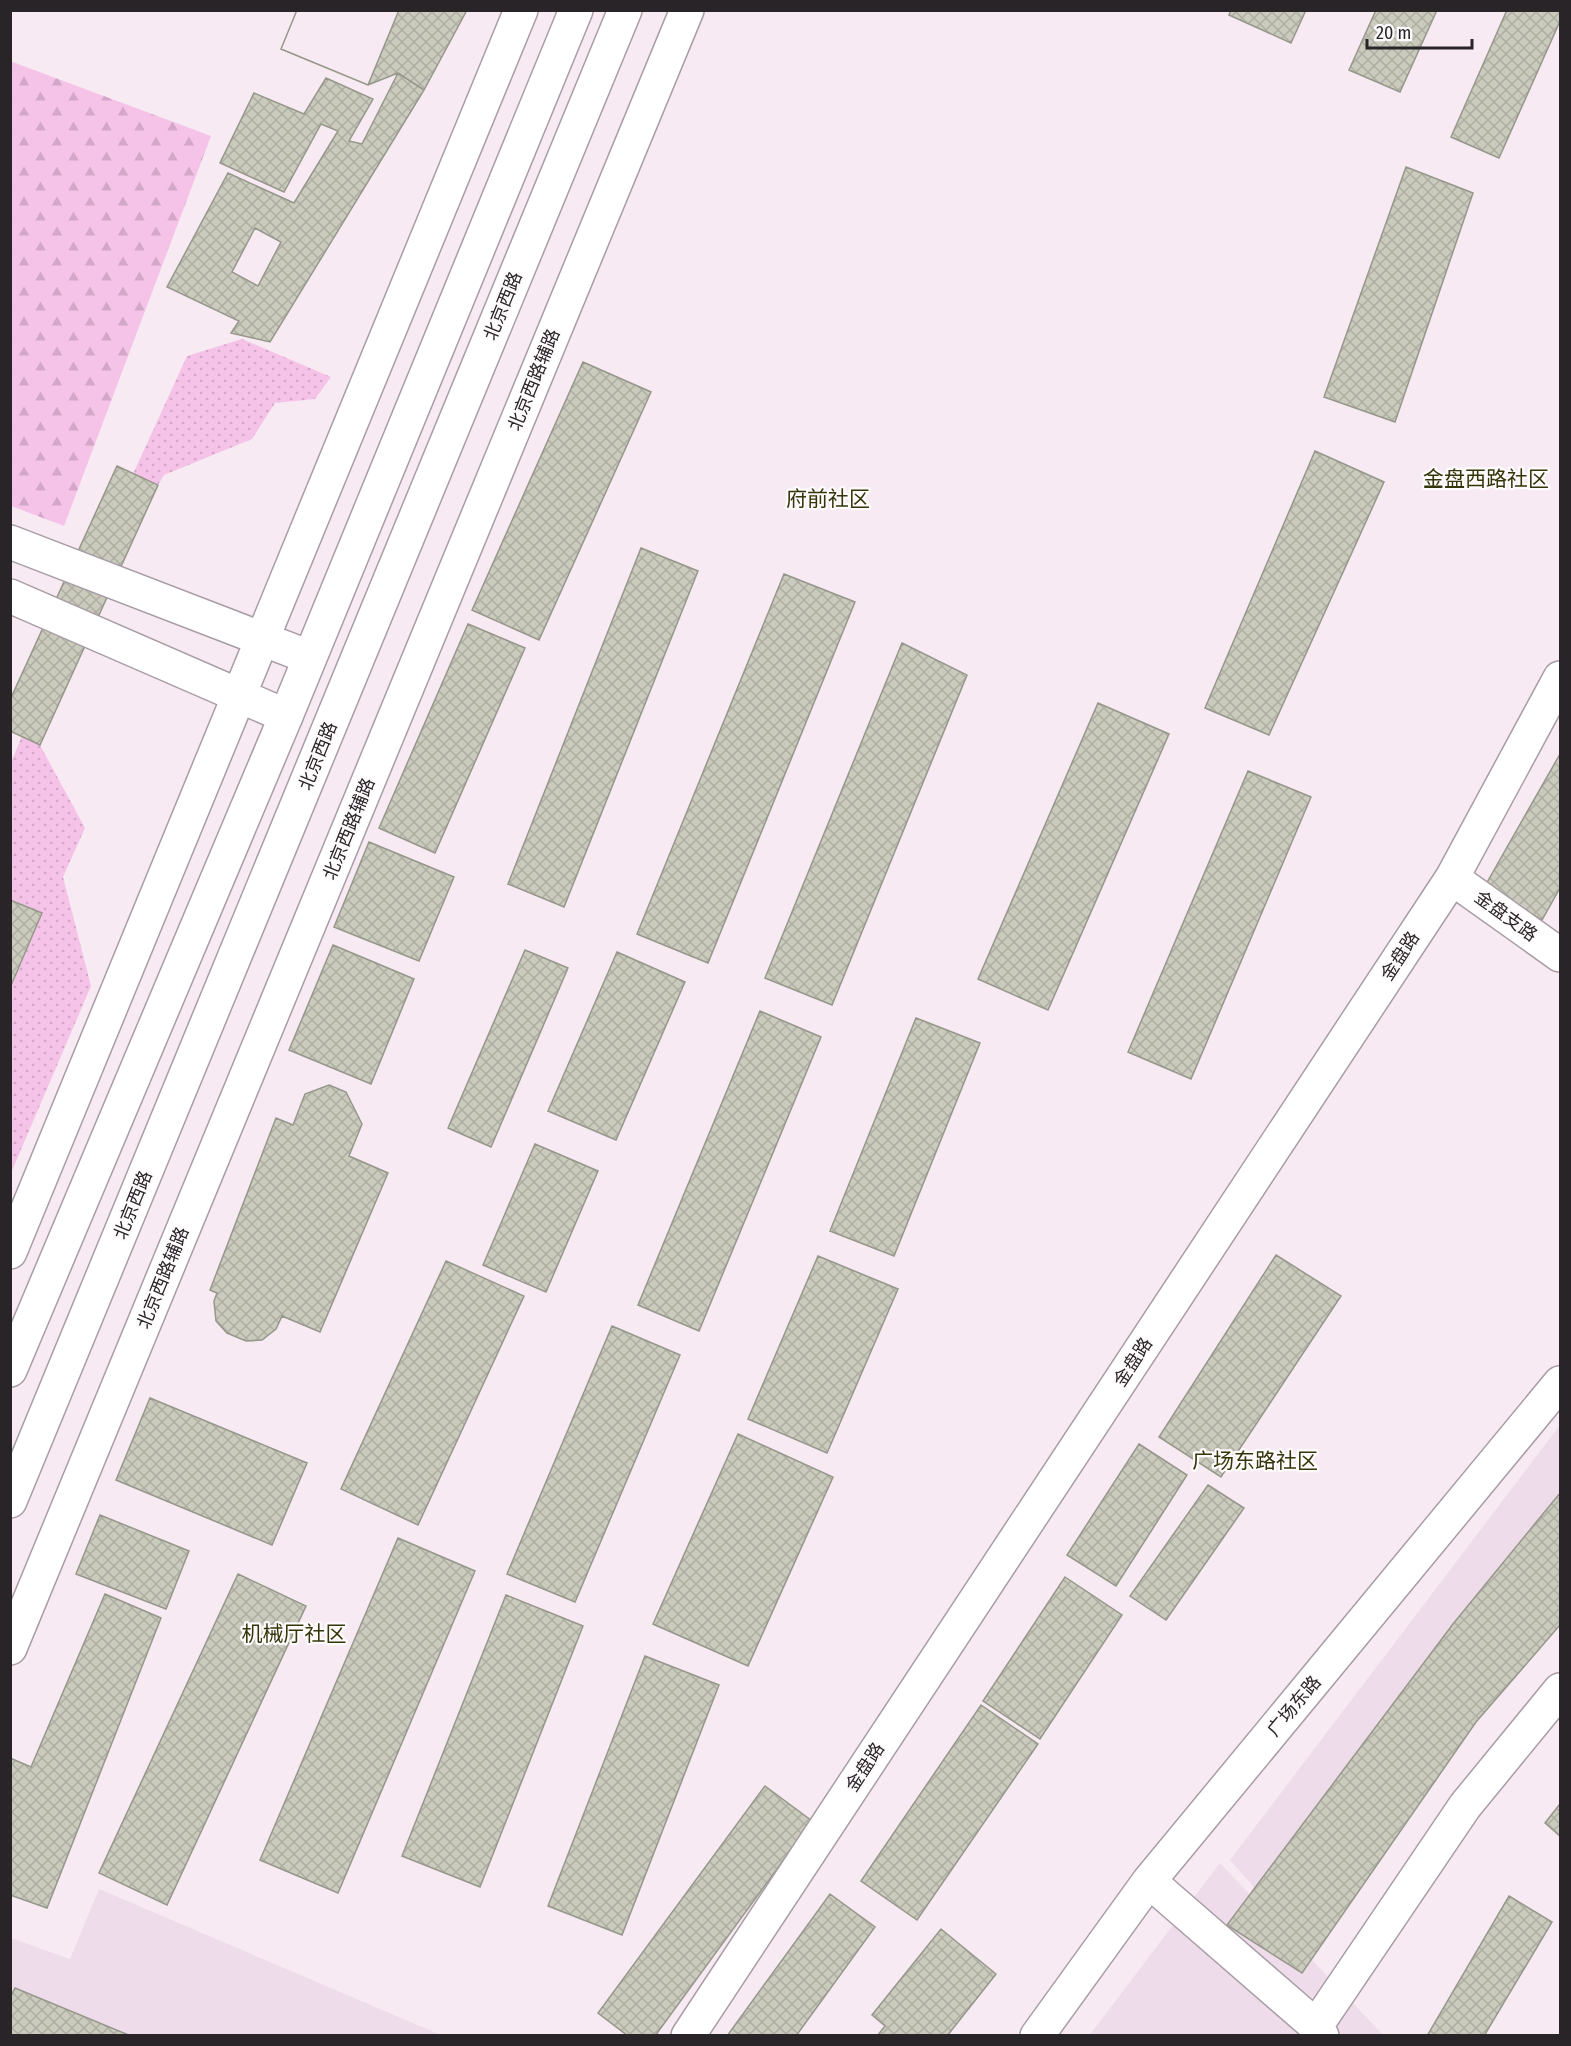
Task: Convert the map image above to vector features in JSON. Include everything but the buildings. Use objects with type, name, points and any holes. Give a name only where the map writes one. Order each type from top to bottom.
[{"type":"main road","points":[[10,1252],[521,10]]},
{"type":"main road","points":[[10,1370],[286,716],[576,10]]},
{"type":"main road","name":"北京西路","points":[[10,1501],[625,10]]},
{"type":"main road","name":"北京西路辅路","points":[[10,1648],[687,10]]},
{"type":"main road","points":[[10,542],[309,657]]},
{"type":"main road","points":[[10,596],[286,716]]},
{"type":"main road","name":"金盘路","points":[[688,2036],[1452,878],[1560,678]]},
{"type":"main road","name":"金盘支路","points":[[1452,878],[1560,955]]},
{"type":"main road","name":"广场东路","points":[[1037,2036],[1149,1881],[1560,1383]]},
{"type":"main road","points":[[1149,1881],[1319,2031],[1465,1806],[1560,1690]]},
{"type":"shaded area","points":[[1560,1425],[1560,1574],[1262,1896],[1230,1860]]},
{"type":"shaded area","points":[[1220,1863],[1383,2035],[1089,2036]]},
{"type":"shaded area","points":[[99,1889],[441,2035],[11,2036],[11,1938],[70,1959]]},
{"type":"green space","points":[[10,61],[211,136],[64,526],[11,506]]},
{"type":"green space","points":[[242,339],[331,377],[315,399],[275,403],[252,439],[164,475],[158,485],[133,474],[187,356]]},
{"type":"green space","points":[[22,736],[40,745],[85,828],[63,877],[91,986],[11,1173],[11,988],[42,913],[11,900],[11,762]]},
{"type":"district","name":"金盘西路社区","points":[[1486,479]]},
{"type":"district","name":"府前社区","points":[[828,499]]},
{"type":"district","name":"广场东路社区","points":[[1255,1461]]},
{"type":"district","name":"机械厅社区","points":[[294,1634]]}]
